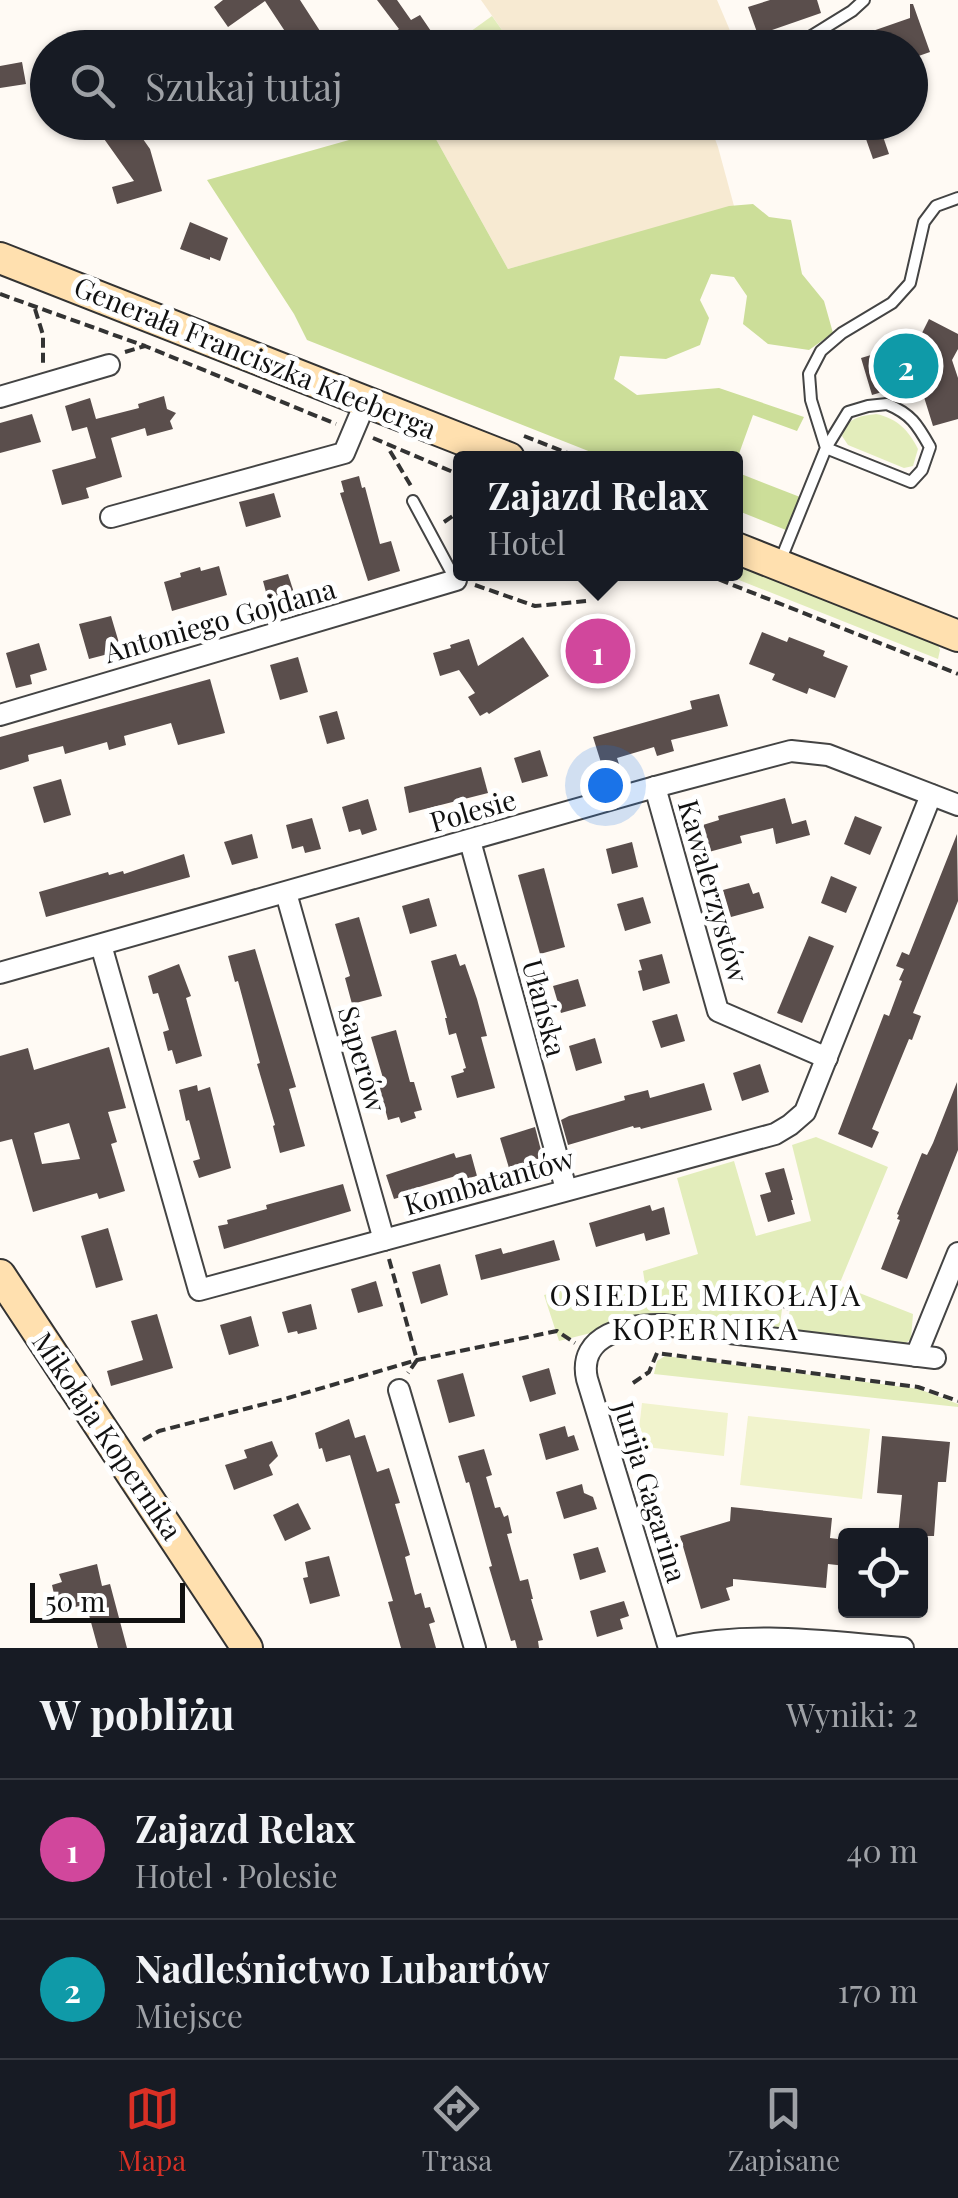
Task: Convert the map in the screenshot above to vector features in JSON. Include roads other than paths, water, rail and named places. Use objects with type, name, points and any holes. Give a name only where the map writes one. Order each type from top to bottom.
[{"type":"main road","name":"Generała Franciszka Kleeberga","points":[[0,258],[491,451]]},
{"type":"main road","points":[[743,551],[958,636]]},
{"type":"main road","name":"Mikołaja Kopernika","points":[[0,1275],[247,1648]]},
{"type":"street","points":[[0,397],[109,365]]},
{"type":"street","points":[[111,518],[344,453],[366,401]]},
{"type":"street","name":"Antoniego Gojdana","points":[[0,715],[453,581]]},
{"type":"street","name":"Polesie","points":[[0,973],[778,754],[802,751],[828,755],[958,805]]},
{"type":"street","name":"Kawalerzystów","points":[[655,788],[718,1010],[827,1058]]},
{"type":"street","name":"Kombatantów","points":[[101,945],[199,1290],[775,1134],[790,1125],[805,1112],[931,794]]},
{"type":"street","name":"Ułańska","points":[[470,841],[566,1188]]},
{"type":"street","name":"Saperów","points":[[286,893],[384,1240]]},
{"type":"street","name":"Jurija Gagarina","points":[[672,1648],[587,1379],[584,1364],[594,1342],[647,1324],[926,1357],[958,1253]]},
{"type":"street","points":[[400,1390],[475,1648]]},
{"type":"street","points":[[672,1648],[705,1641],[777,1637],[903,1648]]},
{"type":"lane","points":[[821,30],[864,0]]},
{"type":"lane","points":[[826,448],[810,387],[810,374],[821,351],[842,332],[892,303],[910,282],[924,222],[936,206],[958,198]]},
{"type":"lane","points":[[779,565],[826,448],[848,412],[886,404],[906,412],[930,447],[922,470],[911,482],[826,448]]},
{"type":"lane","points":[[413,501],[453,574]]},
{"type":"place","name":"Nadleśnictwo Lubartów","points":[[906,366]]},
{"type":"place","name":"Zajazd Relax","points":[[598,651]]},
{"type":"district","name":"OSIEDLE MIKOŁAJA KOPERNIKA","points":[[706,1313]]}]
